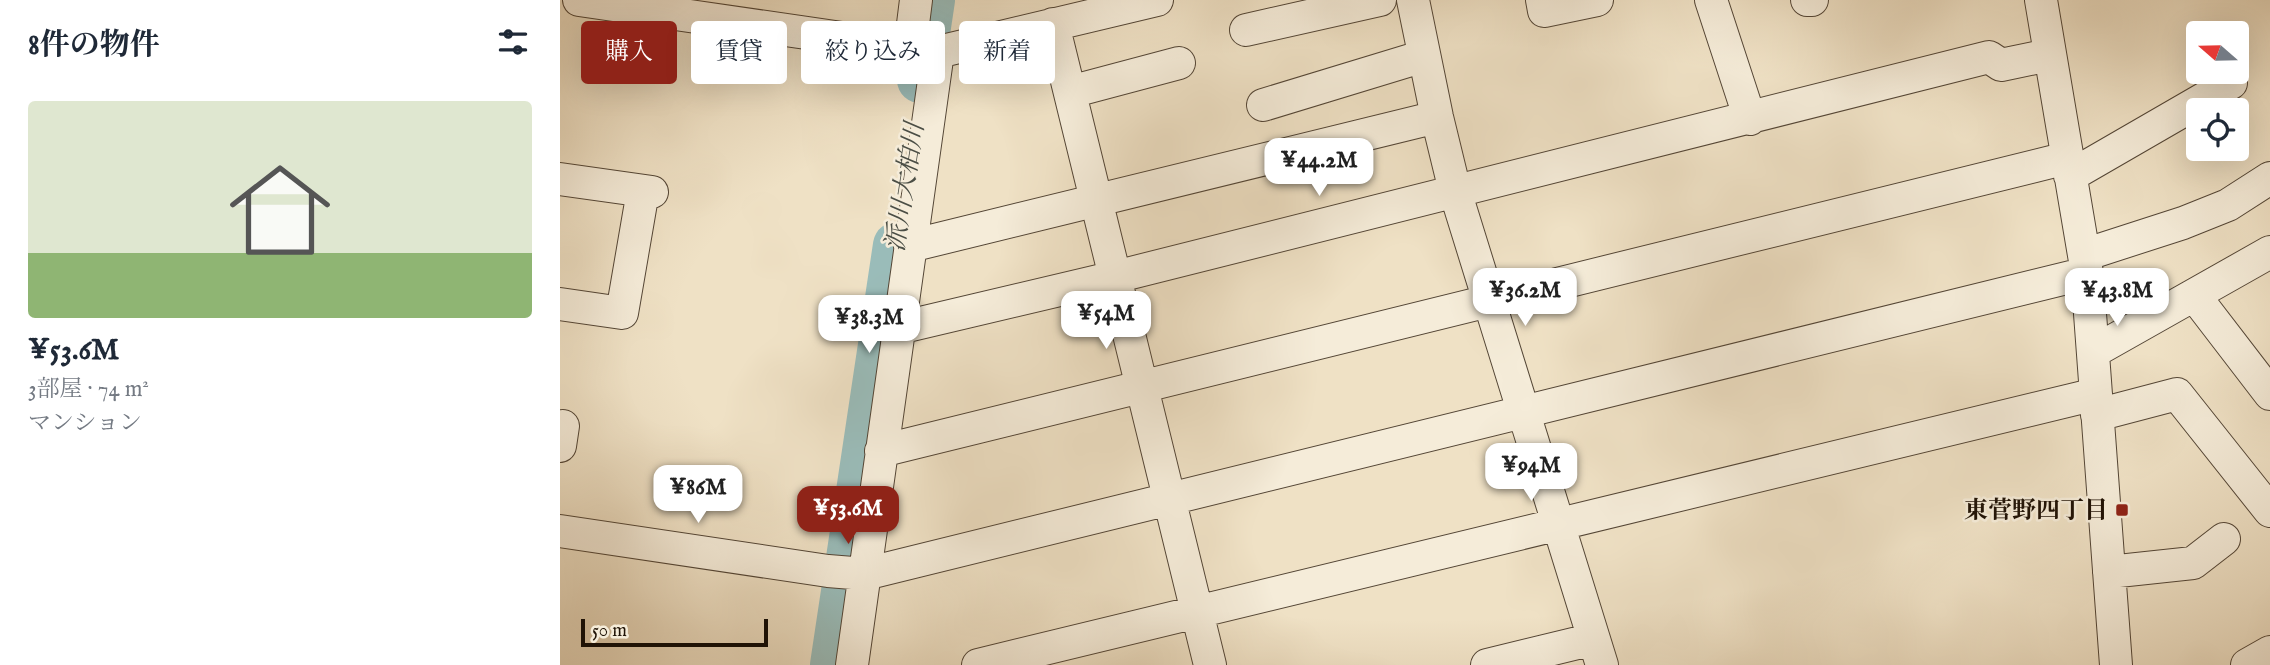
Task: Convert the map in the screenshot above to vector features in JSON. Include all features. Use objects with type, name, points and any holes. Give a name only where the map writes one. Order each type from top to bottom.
[{"type":"street","points":[[579,0],[663,6],[801,29]]},
{"type":"street","points":[[916,0],[917,21]]},
{"type":"street","points":[[1055,23],[1104,6],[1157,0]]},
{"type":"street","points":[[1245,30],[1380,0]]},
{"type":"street","points":[[1413,0],[1455,191],[1598,652],[1487,665]]},
{"type":"street","points":[[1542,0],[1545,10],[1597,0]]},
{"type":"street","points":[[1711,0],[1750,118]]},
{"type":"street","points":[[2041,0],[2085,264],[2116,665]]},
{"type":"street","points":[[1055,32],[1210,665]]},
{"type":"street","points":[[899,328],[1115,277],[1989,57],[2001,65],[2049,55]]},
{"type":"street","points":[[1263,105],[1424,56]]},
{"type":"street","points":[[1070,92],[1179,63]]},
{"type":"street","points":[[852,665],[910,246],[917,84]]},
{"type":"street","points":[[881,451],[1488,300],[2068,167],[2229,84]]},
{"type":"street","points":[[910,246],[1437,117]]},
{"type":"street","points":[[560,531],[828,571],[865,574],[1524,411],[2085,264],[2228,205],[2270,178]]},
{"type":"street","points":[[560,179],[647,192],[622,313],[560,304]]},
{"type":"street","points":[[2093,352],[2270,252]]},
{"type":"street","points":[[2193,295],[2270,394]]},
{"type":"street","points":[[978,665],[1559,523],[2096,405],[2177,394],[2270,511]]},
{"type":"street","points":[[2109,572],[2193,563],[2224,539]]},
{"type":"street","points":[[2247,665],[2270,652]]},
{"type":"waterway","name":"派川大柏川","points":[[929,21],[932,0]]},
{"type":"waterway","name":"派川大柏川","points":[[833,665],[896,245]]},
{"type":"place","name":"東菅野四丁目","points":[[2122,510]]}]
